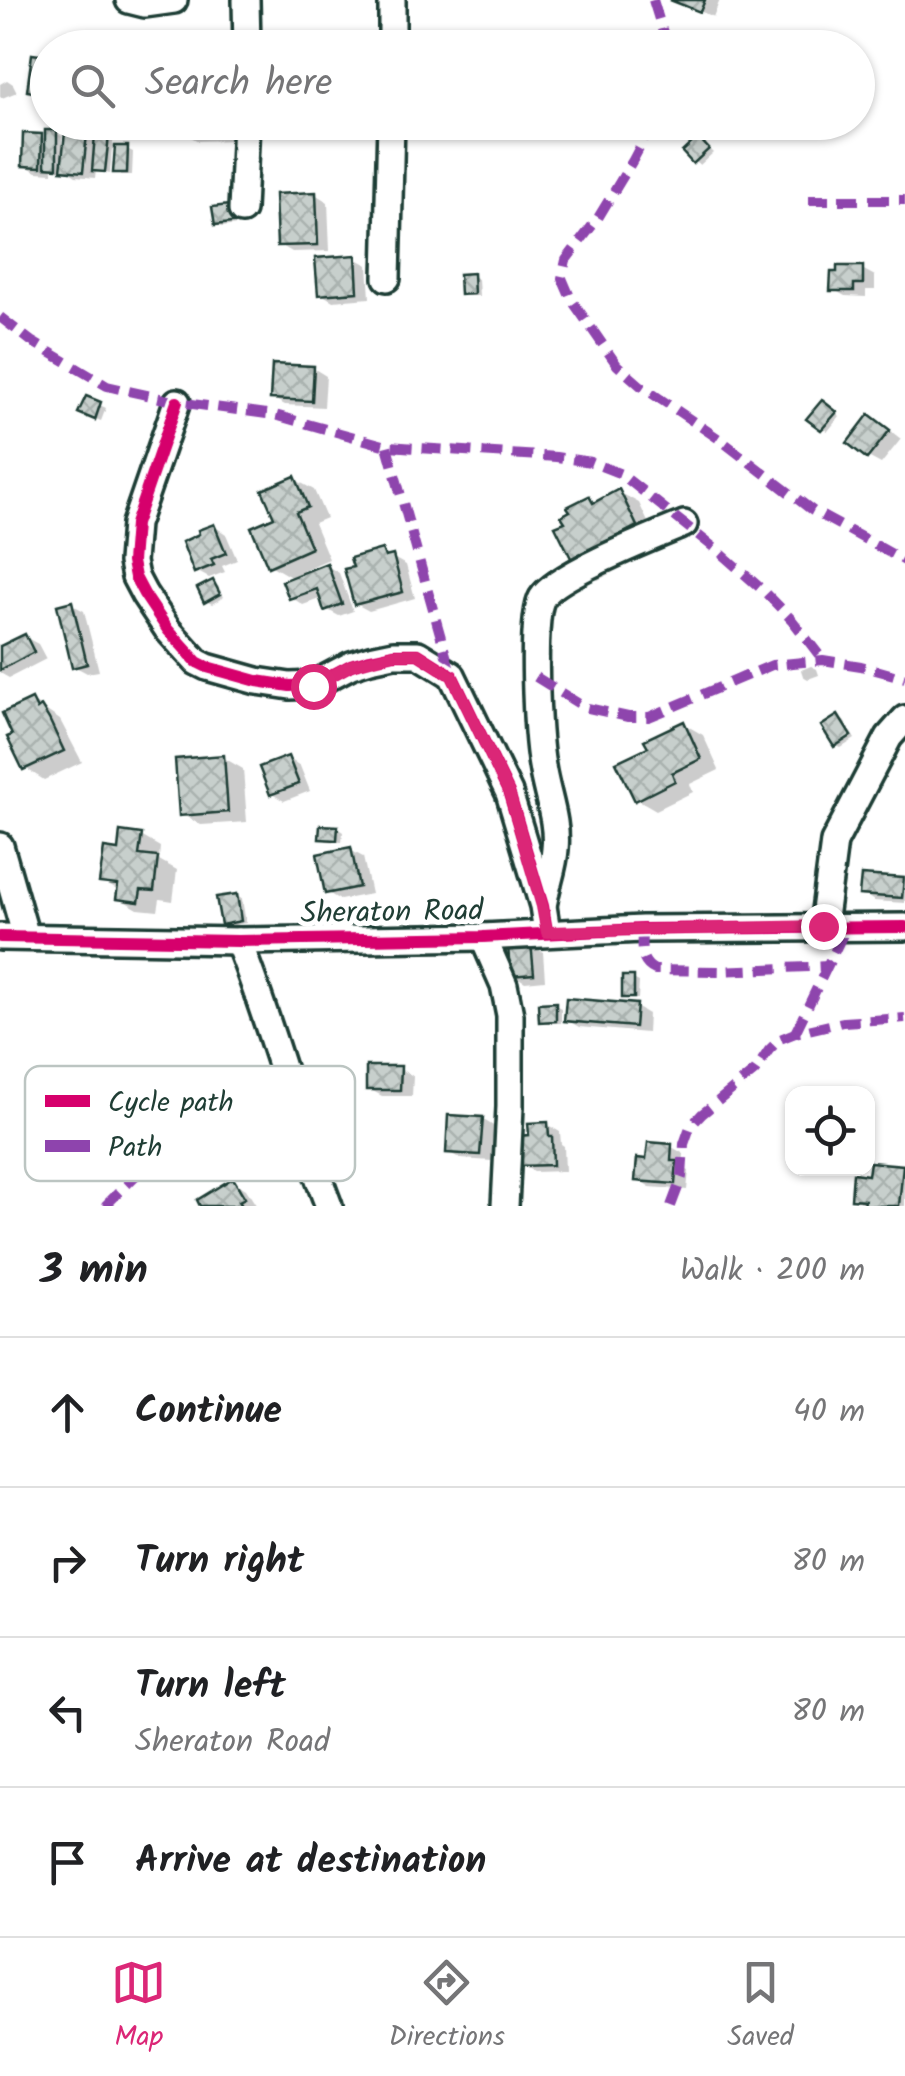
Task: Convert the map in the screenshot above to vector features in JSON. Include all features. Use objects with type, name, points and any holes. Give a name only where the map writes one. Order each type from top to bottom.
[{"type":"street","points":[[130,0],[145,4],[174,0]]},
{"type":"street","points":[[246,0],[246,30]]},
{"type":"street","points":[[392,0],[392,30]]},
{"type":"street","points":[[242,210],[245,140]]},
{"type":"street","points":[[387,278],[391,140]]},
{"type":"street","points":[[177,402],[135,524],[132,562],[135,577],[168,630],[197,662],[257,681],[313,686],[351,665],[394,654],[418,654],[452,676],[509,793],[547,932]]},
{"type":"street","points":[[542,906],[555,848],[553,816],[541,763],[536,677],[537,615],[542,596],[595,562],[684,524]]},
{"type":"street","points":[[823,926],[834,842],[889,738],[905,718]]},
{"type":"street","points":[[0,846],[26,937]]},
{"type":"street","name":"Sheraton Road","points":[[0,937],[238,941],[905,927]]},
{"type":"street","points":[[483,937],[504,985],[510,1015],[506,1206]]},
{"type":"street","points":[[238,941],[282,1066]]},
{"type":"street","points":[[319,1181],[329,1206]]},
{"type":"building","points":[[670,0],[705,0],[700,12]]},
{"type":"building","points":[[23,133],[30,133],[30,140],[42,140],[41,167],[22,166]]},
{"type":"building","points":[[45,140],[57,140],[57,168],[45,167]]},
{"type":"building","points":[[64,140],[86,140],[83,172],[61,170]]},
{"type":"building","points":[[95,140],[108,140],[105,172],[92,171]]},
{"type":"building","points":[[695,140],[701,140],[709,149],[693,164],[682,152]]},
{"type":"building","points":[[115,146],[128,146],[127,173],[113,173]]},
{"type":"building","points":[[316,192],[318,245],[277,246],[275,194]]},
{"type":"building","points":[[238,204],[240,222],[215,225],[212,207]]},
{"type":"building","points":[[356,255],[358,292],[318,295],[315,258]]},
{"type":"building","points":[[837,266],[863,266],[863,284],[854,284],[854,291],[830,291],[831,272],[837,272]]},
{"type":"building","points":[[473,273],[474,294],[460,295],[459,274]]},
{"type":"building","points":[[272,364],[314,366],[312,401],[270,399]]},
{"type":"building","points":[[86,396],[101,402],[95,420],[78,413]]},
{"type":"building","points":[[822,400],[837,412],[821,430],[806,419]]},
{"type":"building","points":[[869,414],[890,430],[867,459],[847,443]]},
{"type":"building","points":[[295,476],[308,507],[296,512],[311,548],[268,567],[251,527],[274,517],[262,490]]},
{"type":"building","points":[[619,489],[637,526],[606,542],[611,553],[577,570],[555,526],[565,522],[561,516],[570,511],[567,507],[589,496],[593,503]]},
{"type":"building","points":[[214,524],[226,553],[211,559],[214,565],[194,573],[182,542]]},
{"type":"building","points":[[382,549],[385,557],[393,555],[403,592],[354,605],[344,569],[353,567],[350,558]]},
{"type":"building","points":[[327,563],[342,604],[324,611],[317,589],[289,599],[282,581]]},
{"type":"building","points":[[213,580],[220,594],[204,603],[197,588]]},
{"type":"building","points":[[72,601],[87,664],[72,668],[57,605]]},
{"type":"building","points":[[25,634],[34,652],[0,670],[0,646]]},
{"type":"building","points":[[32,699],[49,719],[64,751],[23,770],[7,737],[12,735],[2,713]]},
{"type":"building","points":[[838,715],[851,736],[834,747],[821,726]]},
{"type":"building","points":[[684,721],[701,759],[672,773],[675,781],[635,801],[616,762],[648,747],[644,740]]},
{"type":"building","points":[[224,755],[228,812],[179,816],[175,759]]},
{"type":"building","points":[[288,756],[299,784],[270,795],[259,767]]},
{"type":"building","points":[[320,825],[338,826],[337,840],[319,839]]},
{"type":"building","points":[[120,831],[142,834],[139,855],[158,857],[154,891],[141,890],[139,902],[116,899],[118,885],[99,883],[104,848],[118,850]]},
{"type":"building","points":[[351,847],[359,887],[325,894],[317,854]]},
{"type":"building","points":[[861,875],[904,878],[902,898],[859,895]]},
{"type":"building","points":[[237,894],[241,921],[221,925],[216,897]]},
{"type":"building","points":[[531,942],[534,974],[510,976],[508,944]]},
{"type":"building","points":[[622,976],[634,976],[634,998],[622,998]]},
{"type":"building","points":[[566,998],[637,1004],[635,1027],[564,1021]]},
{"type":"building","points":[[556,1002],[556,1021],[539,1022],[538,1003]]},
{"type":"building","points":[[366,1066],[401,1066],[400,1090],[366,1090]]},
{"type":"building","points":[[448,1115],[483,1117],[480,1155],[446,1153]]},
{"type":"building","points":[[548,1122],[553,1165],[519,1166],[518,1136],[529,1135],[528,1123]]},
{"type":"building","points":[[648,1142],[672,1144],[671,1161],[677,1161],[675,1184],[635,1181],[637,1158],[646,1159]]},
{"type":"building","points":[[875,1162],[903,1165],[899,1206],[864,1206],[865,1200],[851,1199],[853,1176],[875,1176]]},
{"type":"building","points":[[228,1181],[235,1181],[245,1198],[239,1201],[242,1206],[200,1206],[197,1200]]},
{"type":"marked path","points":[[653,0],[662,30]]},
{"type":"marked path","points":[[644,140],[598,218],[566,260],[562,278],[571,299],[617,365],[641,386],[722,441],[813,511],[905,561]]},
{"type":"marked path","points":[[809,200],[905,200]]},
{"type":"marked path","points":[[0,317],[31,341],[107,386],[177,402],[275,415],[387,446],[556,457],[591,462],[621,474],[766,593],[823,660]]},
{"type":"marked path","points":[[387,446],[451,673]]},
{"type":"marked path","points":[[536,677],[584,707],[628,717],[649,717],[772,665],[823,660],[905,678]]},
{"type":"marked path","points":[[795,1033],[846,928]]},
{"type":"marked path","points":[[642,929],[643,958],[655,970],[828,966]]},
{"type":"marked path","points":[[671,1206],[682,1177],[684,1144],[690,1127],[755,1071],[780,1039],[843,1022],[905,1018]]},
{"type":"marked path","points":[[105,1206],[131,1181]]},
{"type":"cycle path","points":[[177,402],[135,524],[132,562],[135,577],[168,630],[197,662],[257,681],[313,685],[351,665],[394,654],[418,654],[452,675],[509,793],[547,932]]},
{"type":"cycle path","points":[[0,937],[238,941],[483,937],[642,929],[905,927]]},
{"type":"route","points":[[313,686],[351,665],[394,654],[418,654],[452,676],[509,793],[547,932],[823,926]]}]
